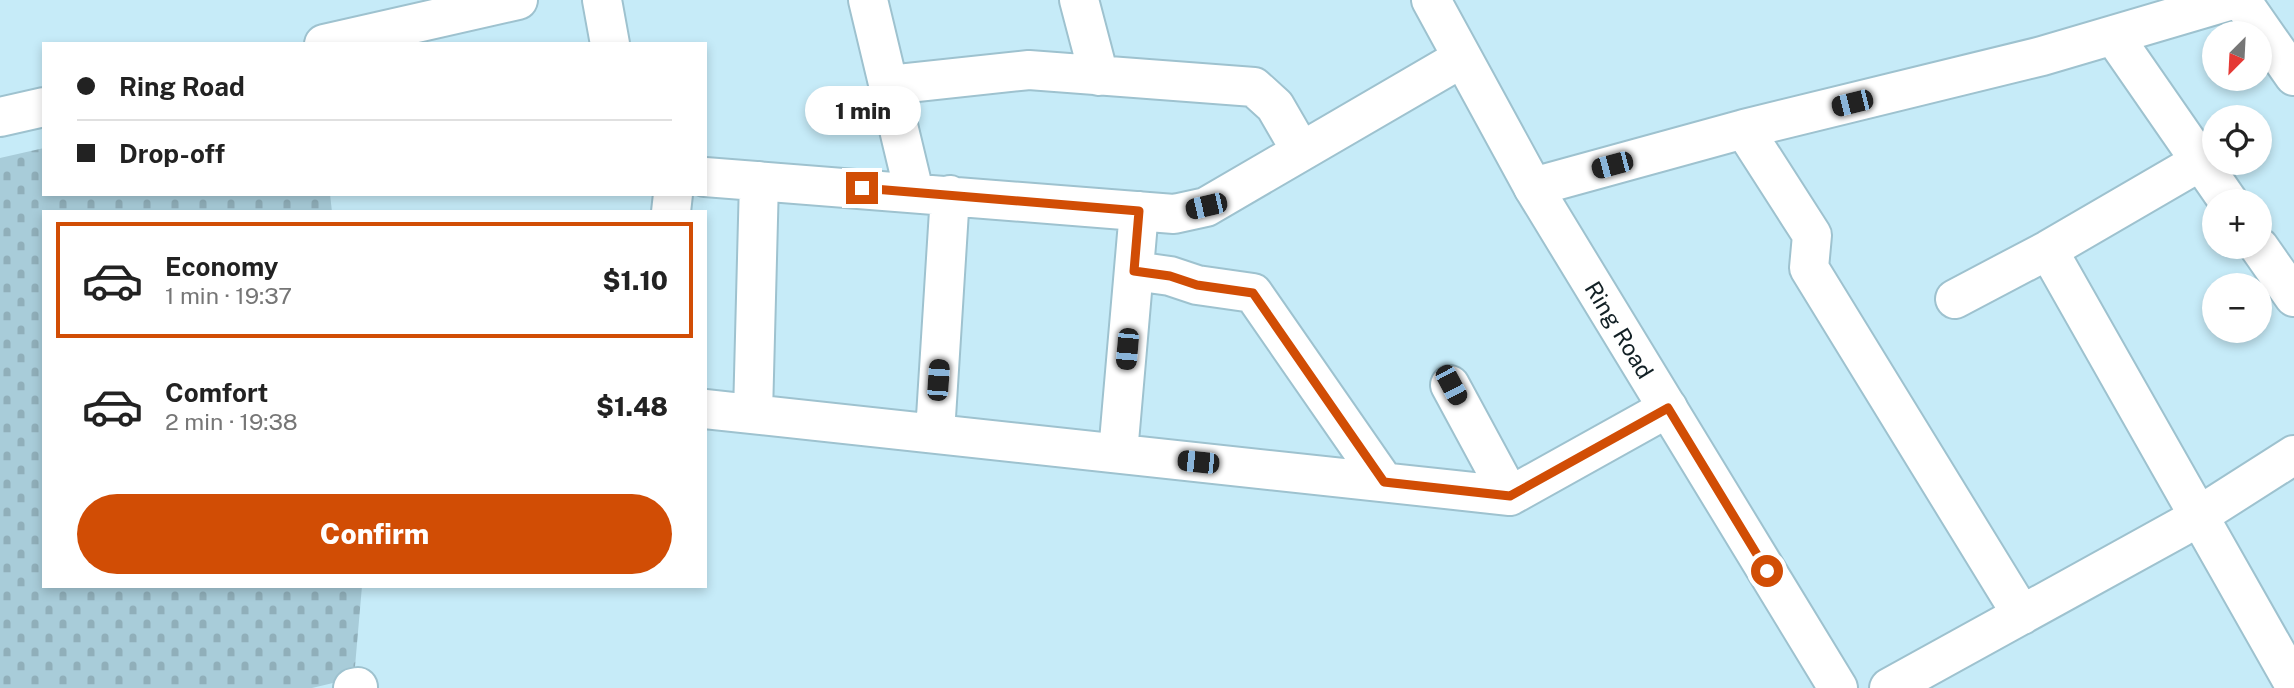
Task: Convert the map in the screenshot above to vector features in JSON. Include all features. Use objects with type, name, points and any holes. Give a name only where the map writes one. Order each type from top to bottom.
[{"type":"main road","points":[[333,42],[518,0]]},
{"type":"main road","points":[[602,0],[610,42]]},
{"type":"main road","points":[[868,0],[889,85],[932,194],[935,433]]},
{"type":"main road","points":[[1079,0],[1099,76]]},
{"type":"main road","name":"Ring Road","points":[[1431,0],[1534,187],[1838,688]]},
{"type":"main road","points":[[1534,187],[1744,129],[2042,56],[2232,0]]},
{"type":"main road","points":[[2241,0],[2294,76]]},
{"type":"main road","points":[[2113,35],[2220,189]]},
{"type":"main road","points":[[707,177],[1174,214],[1206,206],[1462,58]]},
{"type":"main road","points":[[889,85],[1029,70],[1254,87],[1275,106],[1301,151]]},
{"type":"main road","points":[[0,117],[42,107]]},
{"type":"main road","points":[[1744,129],[1812,234],[1809,268],[2022,614]]},
{"type":"main road","points":[[1955,299],[2048,250],[2201,161]]},
{"type":"main road","points":[[752,414],[759,181]]},
{"type":"main road","points":[[1118,453],[1139,211]]},
{"type":"main road","points":[[2048,250],[2294,684]]},
{"type":"main road","points":[[2267,259],[2294,297]]},
{"type":"main road","points":[[1134,271],[1170,276],[1197,285],[1253,293],[1384,482]]},
{"type":"main road","points":[[1451,385],[1510,496]]},
{"type":"main road","points":[[707,409],[1510,496],[1668,408]]},
{"type":"main road","points":[[1889,688],[2199,516],[2294,455]]},
{"type":"green space","points":[[42,148],[42,196],[330,196],[332,210],[42,210],[42,588],[362,588],[354,678],[312,688],[0,688],[0,158]]},
{"type":"route","points":[[862,188],[1139,211],[1134,271],[1170,276],[1197,285],[1253,293],[1384,482],[1510,496],[1668,408],[1767,571]]}]
